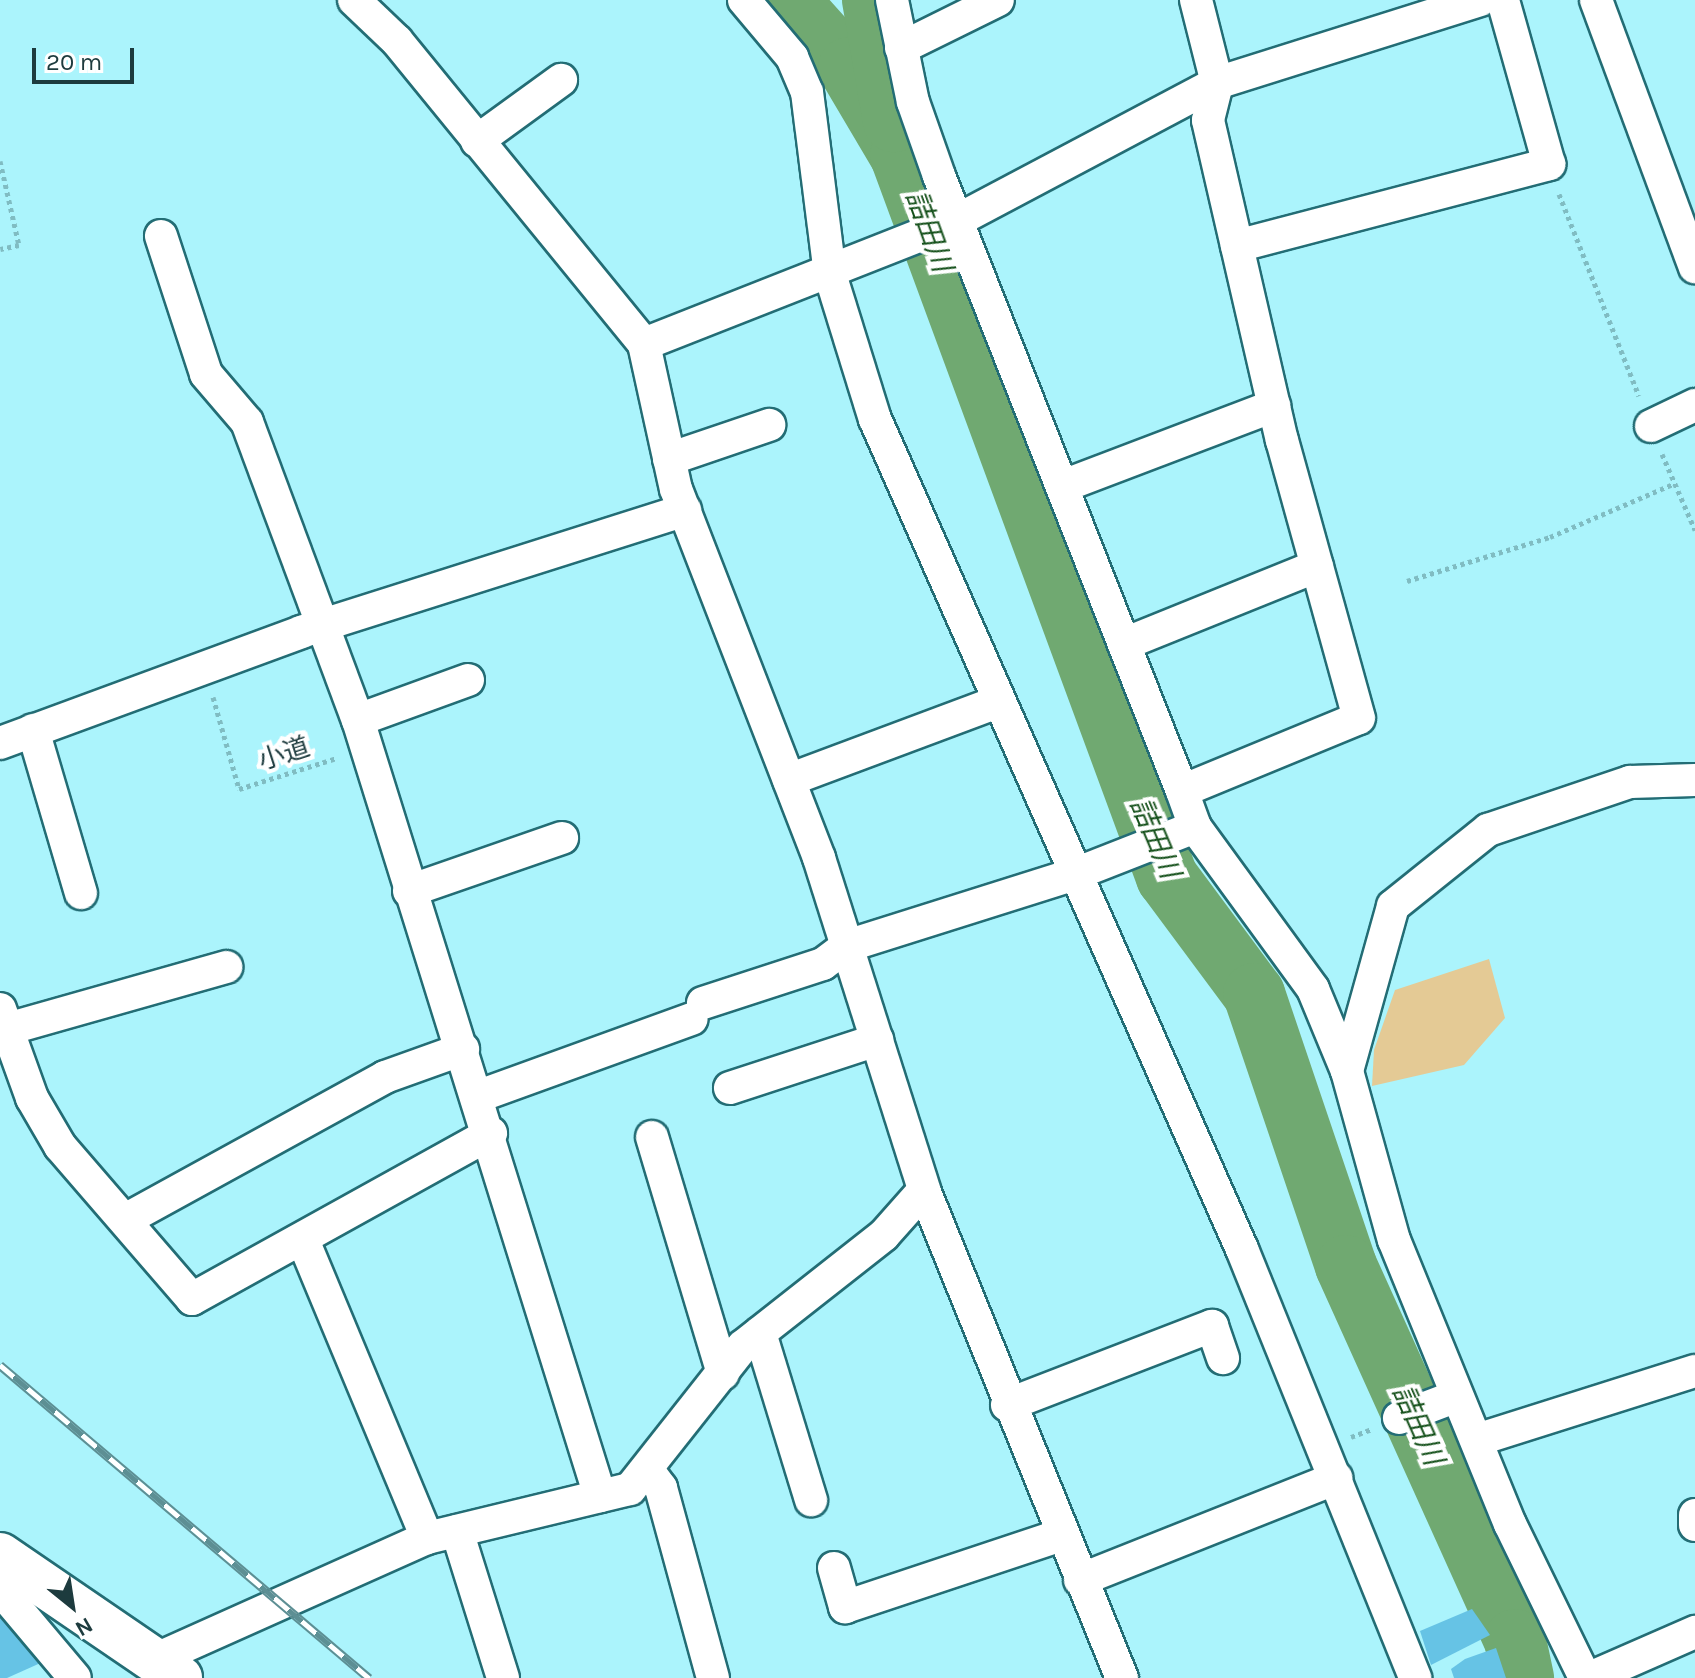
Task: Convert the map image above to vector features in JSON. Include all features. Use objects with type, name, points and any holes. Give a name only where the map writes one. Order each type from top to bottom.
[{"type":"street","points":[[354,0],[477,141],[644,344],[669,459],[685,510],[789,780],[847,946],[924,1190],[1007,1405],[1122,1678]]},
{"type":"street","points":[[744,0],[792,57],[807,92],[830,274],[875,419],[1324,1447],[1415,1678]]},
{"type":"street","points":[[892,0],[913,102],[953,222],[1063,486],[1195,827],[1313,989],[1347,1071],[1394,1240],[1457,1396],[1480,1439],[1510,1524],[1588,1678],[1695,1632]]},
{"type":"street","points":[[901,48],[998,0]]},
{"type":"street","points":[[1182,791],[1359,718],[1274,406],[1208,120],[1217,83],[1196,0]]},
{"type":"street","points":[[644,344],[830,274],[953,222],[1217,83],[1480,0]]},
{"type":"street","points":[[1237,246],[1549,164],[1503,0]]},
{"type":"street","points":[[1596,0],[1695,267]]},
{"type":"street","points":[[477,141],[561,80]]},
{"type":"street","points":[[161,236],[206,374],[247,422],[358,720],[409,891],[491,1133],[600,1496]]},
{"type":"street","points":[[1651,426],[1695,405]]},
{"type":"street","points":[[1063,486],[1274,406]]},
{"type":"street","points":[[669,459],[769,425]]},
{"type":"street","points":[[0,743],[204,665],[685,510]]},
{"type":"street","points":[[1124,644],[1317,566]]},
{"type":"street","points":[[358,720],[468,680]]},
{"type":"street","points":[[789,780],[998,702]]},
{"type":"street","points":[[33,730],[81,893]]},
{"type":"street","points":[[1347,1071],[1393,906],[1488,830],[1630,782],[1695,780]]},
{"type":"street","points":[[479,1096],[823,964],[847,946],[1075,874],[1129,850],[1195,827]]},
{"type":"street","points":[[409,891],[562,838]]},
{"type":"street","points":[[226,967],[4,1019],[60,1146],[192,1299],[491,1133]]},
{"type":"street","points":[[730,1088],[877,1040]]},
{"type":"street","points":[[125,1220],[385,1077],[463,1049]]},
{"type":"street","points":[[652,1137],[723,1374]]},
{"type":"street","points":[[0,1555],[167,1669],[442,1535],[630,1489],[649,1472],[723,1374],[760,1333],[884,1235],[924,1190]]},
{"type":"street","points":[[303,1240],[442,1535],[503,1678]]},
{"type":"street","points":[[1007,1405],[1212,1326],[1223,1358]]},
{"type":"street","points":[[760,1333],[811,1500]]},
{"type":"street","points":[[1480,1439],[1695,1371]]},
{"type":"street","points":[[1399,1418],[1457,1396]]},
{"type":"street","points":[[649,1472],[661,1488],[713,1678]]},
{"type":"street","points":[[1080,1580],[1336,1478]]},
{"type":"street","points":[[1695,1515],[1695,1525]]},
{"type":"street","points":[[834,1568],[845,1607],[1061,1535]]},
{"type":"street","points":[[0,1589],[75,1678]]},
{"type":"path","points":[[0,161],[19,245],[0,249]]},
{"type":"path","points":[[1549,164],[1673,484],[1695,530]]},
{"type":"path","points":[[1407,581],[1550,537],[1673,484]]},
{"type":"path","name":"小道","points":[[204,665],[239,789],[339,757],[335,743]]},
{"type":"path","points":[[1324,1447],[1399,1418]]},
{"type":"shaded area","points":[[1489,959],[1505,1018],[1464,1065],[1372,1086],[1374,1050],[1395,990]]},
{"type":"building","points":[[0,1594],[45,1661],[7,1678],[0,1678]]},
{"type":"building","points":[[1472,1609],[1490,1635],[1431,1665],[1420,1631]]},
{"type":"building","points":[[1496,1648],[1506,1678],[1454,1678],[1451,1669],[1465,1659]]},
{"type":"waterway","name":"詰田川","points":[[788,0],[849,68],[901,156],[1167,877],[1254,994],[1346,1266],[1515,1640],[1523,1678]]},
{"type":"waterway","points":[[873,0],[894,121]]},
{"type":"railway","points":[[0,1365],[369,1678]]}]
